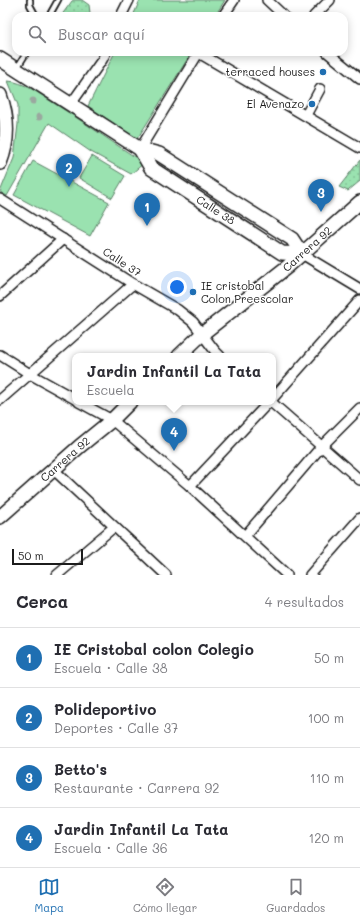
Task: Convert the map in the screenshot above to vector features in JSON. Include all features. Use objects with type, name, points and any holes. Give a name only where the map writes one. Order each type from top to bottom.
[{"type":"street","points":[[123,12],[129,0]]},
{"type":"street","points":[[226,12],[234,0]]},
{"type":"street","points":[[267,0],[280,12]]},
{"type":"street","points":[[318,12],[330,0]]},
{"type":"street","points":[[71,104],[104,56]]},
{"type":"street","points":[[140,149],[197,56]]},
{"type":"street","points":[[206,56],[360,148]]},
{"type":"street","points":[[332,56],[360,79]]},
{"type":"street","name":"Calle 38","points":[[0,59],[140,149],[151,168],[282,253],[302,254],[360,289]]},
{"type":"street","name":"Calle 38","points":[[0,67],[15,70]]},
{"type":"street","points":[[306,115],[320,89]]},
{"type":"street","points":[[0,95],[6,116],[4,150],[0,163]]},
{"type":"street","name":"Calle 37","points":[[0,199],[133,284],[178,310],[193,322],[217,353]]},
{"type":"street","name":"Carrera 92","points":[[182,353],[202,334],[302,254],[360,202]]},
{"type":"street","points":[[0,296],[63,239]]},
{"type":"street","points":[[0,400],[133,284]]},
{"type":"street","points":[[276,395],[360,300]]},
{"type":"street","points":[[0,355],[72,398]]},
{"type":"street","points":[[85,405],[112,420],[190,486],[287,575]]},
{"type":"street","name":"Carrera 92","points":[[0,517],[80,446],[112,420],[127,405]]},
{"type":"street","points":[[190,486],[267,405]]},
{"type":"street","points":[[273,405],[360,480]]},
{"type":"street","points":[[245,536],[321,447],[360,408]]},
{"type":"street","points":[[54,470],[166,575]]},
{"type":"street","points":[[310,575],[360,518]]},
{"type":"street","points":[[57,575],[114,527]]},
{"type":"lane","points":[[30,0],[31,8],[34,12]]},
{"type":"lane","points":[[51,12],[58,0]]},
{"type":"lane","points":[[15,70],[24,56]]},
{"type":"green space","points":[[82,0],[89,5],[90,12],[64,12],[72,1]]},
{"type":"green space","points":[[140,0],[225,0],[218,12],[135,12]]},
{"type":"green space","points":[[113,56],[189,56],[137,139],[88,106]]},
{"type":"green space","points":[[8,81],[20,83],[36,92],[144,163],[131,174],[91,152],[49,123],[7,196],[0,192],[14,158],[18,124],[18,105]]},
{"type":"green space","points":[[92,156],[125,176],[112,198],[79,178]]},
{"type":"green space","points":[[360,160],[360,181],[348,191],[339,187]]},
{"type":"green space","points":[[33,161],[109,202],[90,236],[14,195]]},
{"type":"place","name":"terraced houses","points":[[323,72]]},
{"type":"place","name":"El Avenazo","points":[[312,104]]},
{"type":"place","name":"Polideportivo","points":[[69,187]]},
{"type":"place","name":"Betto's","points":[[321,212]]},
{"type":"place","name":"IE Cristobal colon Colegio","points":[[147,226]]},
{"type":"place","name":"IE cristobal Colon Preescolar","points":[[193,292]]},
{"type":"place","name":"Jardin Infantil La Tata","points":[[174,451]]}]
